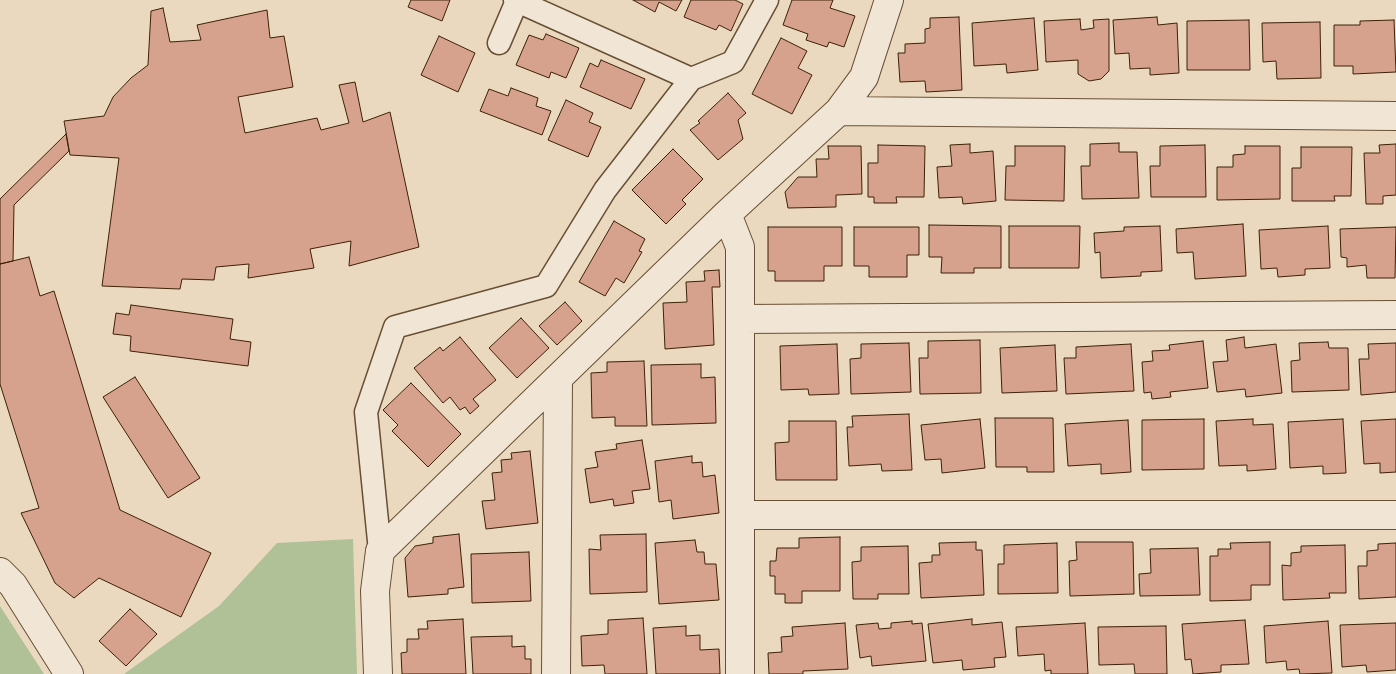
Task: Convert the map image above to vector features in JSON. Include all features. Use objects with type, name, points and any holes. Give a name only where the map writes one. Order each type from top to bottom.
[{"type":"street","points":[[378,674],[375,592],[380,551],[558,380],[726,214],[839,111],[864,77],[889,0]]},
{"type":"street","points":[[839,111],[1396,116]]},
{"type":"street","points":[[726,214],[740,247],[740,674]]},
{"type":"street","points":[[741,319],[1396,315]]},
{"type":"street","points":[[556,674],[558,380]]},
{"type":"street","points":[[740,515],[1396,515]]},
{"type":"street","points":[[0,572],[13,585],[70,674]]},
{"type":"lane","points":[[499,43],[516,0],[691,79]]},
{"type":"lane","points":[[380,551],[366,412],[395,327],[546,286],[605,190],[691,79],[733,62],[767,0]]},
{"type":"green space","points":[[353,539],[357,674],[124,674],[219,606],[277,543]]},
{"type":"green space","points":[[0,606],[44,674],[0,674]]},
{"type":"building","points":[[411,0],[450,0],[442,21],[408,7]]},
{"type":"building","points":[[633,0],[682,0],[676,11],[659,2],[655,12]]},
{"type":"building","points":[[691,0],[735,0],[743,4],[731,31],[719,25],[716,30],[684,17]]},
{"type":"building","points":[[792,0],[833,0],[830,8],[855,16],[844,47],[829,42],[827,47],[806,40],[808,34],[783,25]]},
{"type":"building","points":[[163,8],[170,42],[201,40],[197,25],[267,10],[270,38],[284,36],[293,87],[238,97],[245,133],[317,118],[321,130],[349,123],[339,85],[355,82],[363,122],[390,112],[419,247],[349,266],[351,241],[310,249],[314,268],[248,278],[249,264],[216,267],[214,280],[182,279],[180,289],[102,286],[119,158],[70,155],[64,121],[104,116],[113,97],[131,78],[148,65],[151,11]]},
{"type":"building","points":[[959,17],[962,90],[926,92],[925,81],[900,82],[898,53],[905,53],[905,44],[925,43],[925,29],[930,28],[930,18]]},
{"type":"building","points":[[1157,17],[1158,25],[1177,23],[1179,73],[1150,75],[1150,68],[1130,69],[1129,53],[1115,54],[1113,20]]},
{"type":"building","points":[[1034,18],[1038,70],[1007,73],[1006,64],[974,66],[972,23]]},
{"type":"building","points":[[1080,19],[1081,30],[1094,28],[1093,20],[1109,19],[1109,71],[1101,79],[1089,81],[1078,74],[1078,60],[1046,62],[1044,21]]},
{"type":"building","points":[[1249,20],[1250,70],[1187,70],[1187,21]]},
{"type":"building","points":[[1394,20],[1396,72],[1353,74],[1353,66],[1334,66],[1334,25],[1360,25],[1360,21]]},
{"type":"building","points":[[1320,22],[1321,78],[1277,79],[1276,61],[1263,62],[1262,23]]},
{"type":"building","points":[[546,34],[579,48],[566,78],[551,72],[549,78],[516,65],[529,35],[543,40]]},
{"type":"building","points":[[439,36],[475,53],[458,92],[421,75]]},
{"type":"building","points":[[781,38],[807,51],[798,68],[812,75],[792,114],[752,94]]},
{"type":"building","points":[[601,60],[645,79],[631,109],[580,87],[590,63],[598,67]]},
{"type":"building","points":[[511,88],[538,98],[536,106],[551,111],[542,135],[480,111],[489,89],[508,96]]},
{"type":"building","points":[[728,93],[746,113],[738,120],[743,139],[718,160],[690,130],[700,123],[698,121]]},
{"type":"building","points":[[566,100],[593,113],[589,122],[601,127],[588,157],[548,140]]},
{"type":"building","points":[[66,134],[69,151],[14,205],[13,261],[0,264],[0,199]]},
{"type":"building","points":[[1119,143],[1119,152],[1137,152],[1139,198],[1082,199],[1081,166],[1090,166],[1090,144]]},
{"type":"building","points":[[970,144],[970,153],[993,151],[996,201],[963,204],[962,197],[939,198],[937,167],[952,166],[950,145]]},
{"type":"building","points":[[1396,144],[1396,195],[1383,196],[1383,204],[1366,204],[1364,153],[1380,153],[1379,145]]},
{"type":"building","points":[[878,145],[925,146],[924,197],[896,197],[897,203],[874,203],[874,197],[868,197],[868,163],[878,163]]},
{"type":"building","points":[[1205,145],[1206,197],[1151,197],[1150,166],[1160,166],[1160,146]]},
{"type":"building","points":[[828,146],[861,146],[862,194],[836,195],[836,207],[788,208],[785,192],[798,177],[817,177],[816,159],[829,159]]},
{"type":"building","points":[[1015,146],[1065,146],[1064,201],[1005,200],[1006,166],[1015,166]]},
{"type":"building","points":[[1245,146],[1280,146],[1280,199],[1217,200],[1217,167],[1233,167],[1233,155],[1245,154]]},
{"type":"building","points":[[1301,147],[1352,147],[1351,196],[1334,196],[1335,201],[1292,201],[1292,168],[1301,168]]},
{"type":"building","points":[[673,149],[703,179],[682,200],[686,204],[666,224],[632,190]]},
{"type":"building","points":[[614,221],[645,239],[639,251],[642,252],[624,283],[616,278],[605,296],[579,282]]},
{"type":"building","points":[[1243,224],[1246,276],[1195,279],[1193,252],[1177,253],[1176,229]]},
{"type":"building","points":[[929,225],[1001,226],[1001,268],[974,268],[974,273],[941,273],[942,257],[929,257]]},
{"type":"building","points":[[1009,226],[1080,226],[1079,268],[1009,268]]},
{"type":"building","points":[[1160,226],[1162,271],[1141,272],[1141,276],[1101,278],[1100,252],[1095,253],[1094,233],[1124,231],[1124,227]]},
{"type":"building","points":[[1328,226],[1330,268],[1305,269],[1305,275],[1278,277],[1277,268],[1261,269],[1259,230]]},
{"type":"building","points":[[768,227],[842,227],[842,266],[824,266],[824,281],[775,281],[775,271],[768,271]]},
{"type":"building","points":[[854,227],[919,227],[919,255],[907,255],[907,277],[869,277],[869,266],[854,266]]},
{"type":"building","points":[[1396,227],[1395,278],[1367,278],[1366,265],[1347,267],[1347,258],[1341,257],[1340,229]]},
{"type":"building","points":[[29,257],[40,296],[54,291],[120,510],[211,553],[181,617],[99,578],[74,598],[55,583],[21,513],[39,508],[0,384],[0,264]]},
{"type":"building","points":[[719,270],[720,287],[712,287],[714,345],[665,349],[663,303],[687,302],[686,282],[705,281],[704,271]]},
{"type":"building","points":[[565,302],[582,321],[557,345],[539,326]]},
{"type":"building","points":[[131,305],[233,319],[230,339],[251,342],[248,366],[130,351],[131,336],[113,334],[116,313],[129,315]]},
{"type":"building","points":[[521,318],[549,348],[517,378],[489,348]]},
{"type":"building","points":[[460,337],[496,380],[473,399],[479,406],[470,414],[465,407],[460,410],[450,397],[443,403],[414,368],[440,347],[443,351]]},
{"type":"building","points":[[1244,337],[1245,348],[1276,344],[1282,393],[1246,397],[1245,389],[1217,392],[1213,362],[1228,361],[1226,340]]},
{"type":"building","points":[[980,340],[981,393],[920,394],[919,358],[928,358],[928,341]]},
{"type":"building","points":[[1203,341],[1208,388],[1170,392],[1171,397],[1152,399],[1151,392],[1144,393],[1142,362],[1153,361],[1152,351],[1170,350],[1169,345]]},
{"type":"building","points":[[1328,342],[1329,348],[1348,348],[1349,390],[1292,392],[1291,361],[1300,360],[1299,343]]},
{"type":"building","points":[[909,343],[911,392],[851,394],[850,359],[861,358],[861,344]]},
{"type":"building","points":[[1396,343],[1396,392],[1361,395],[1359,359],[1369,359],[1368,344]]},
{"type":"building","points":[[837,344],[839,394],[809,395],[808,389],[781,390],[780,346]]},
{"type":"building","points":[[1131,344],[1134,391],[1066,394],[1064,358],[1076,358],[1076,347]]},
{"type":"building","points":[[1055,345],[1057,391],[1002,393],[1000,348]]},
{"type":"building","points":[[644,361],[647,426],[615,426],[615,417],[592,418],[591,373],[607,372],[607,362]]},
{"type":"building","points":[[701,364],[701,378],[715,377],[716,423],[652,425],[651,365]]},
{"type":"building","points":[[135,377],[200,478],[168,498],[103,397]]},
{"type":"building","points":[[411,383],[461,434],[428,467],[392,431],[398,425],[383,410]]},
{"type":"building","points":[[909,414],[912,470],[882,471],[881,464],[849,466],[847,427],[853,427],[852,416]]},
{"type":"building","points":[[995,418],[1053,418],[1054,472],[1027,472],[1027,467],[996,467]]},
{"type":"building","points":[[980,419],[985,468],[942,473],[941,459],[925,460],[921,425]]},
{"type":"building","points":[[1204,419],[1204,469],[1142,470],[1142,420]]},
{"type":"building","points":[[1253,419],[1253,425],[1273,424],[1276,469],[1247,471],[1247,465],[1219,466],[1216,421]]},
{"type":"building","points":[[1343,419],[1346,473],[1323,474],[1323,466],[1290,468],[1288,422]]},
{"type":"building","points":[[1396,419],[1396,472],[1380,473],[1380,463],[1364,464],[1361,421]]},
{"type":"building","points":[[1128,420],[1131,472],[1101,474],[1101,464],[1068,466],[1065,424]]},
{"type":"building","points":[[789,421],[836,421],[837,480],[776,480],[775,443],[789,442]]},
{"type":"building","points":[[642,440],[650,489],[632,491],[634,503],[614,506],[613,499],[590,503],[585,469],[598,467],[595,452],[617,449],[616,444]]},
{"type":"building","points":[[530,451],[538,523],[486,529],[482,501],[495,500],[492,473],[502,472],[501,460],[512,459],[511,453]]},
{"type":"building","points":[[692,456],[692,463],[702,462],[703,477],[715,475],[719,513],[673,519],[671,500],[659,502],[655,461]]},
{"type":"building","points":[[459,534],[464,587],[448,589],[448,594],[408,597],[405,558],[415,546],[433,543],[433,537]]},
{"type":"building","points":[[646,534],[647,592],[590,594],[589,549],[601,550],[600,535]]},
{"type":"building","points":[[840,537],[840,591],[802,591],[802,603],[785,603],[785,594],[775,594],[775,576],[770,576],[770,561],[776,561],[777,548],[799,548],[799,538]]},
{"type":"building","points":[[695,540],[697,552],[704,552],[705,564],[716,564],[719,600],[659,604],[655,543]]},
{"type":"building","points":[[976,542],[976,550],[982,550],[984,595],[921,598],[919,563],[932,562],[932,555],[940,555],[939,543]]},
{"type":"building","points":[[1076,542],[1133,542],[1134,594],[1070,596],[1069,561],[1077,560]]},
{"type":"building","points":[[1270,542],[1270,585],[1251,585],[1251,600],[1210,601],[1210,556],[1218,556],[1218,549],[1231,549],[1230,543]]},
{"type":"building","points":[[1057,543],[1058,593],[998,594],[998,564],[1004,564],[1004,545]]},
{"type":"building","points":[[1396,543],[1396,597],[1359,599],[1358,566],[1367,566],[1367,551],[1378,550],[1378,544]]},
{"type":"building","points":[[1345,545],[1346,593],[1329,593],[1330,598],[1283,600],[1282,565],[1291,566],[1291,553],[1301,552],[1301,546]]},
{"type":"building","points":[[908,546],[909,594],[878,594],[878,599],[853,599],[852,562],[861,561],[861,547]]},
{"type":"building","points":[[1198,548],[1200,595],[1140,596],[1139,574],[1151,573],[1150,549]]},
{"type":"building","points":[[529,552],[531,601],[472,603],[471,554]]},
{"type":"building","points":[[130,609],[157,634],[126,666],[99,641]]},
{"type":"building","points":[[643,618],[647,674],[605,674],[604,665],[582,666],[581,636],[608,634],[608,620]]},
{"type":"building","points":[[463,619],[466,674],[402,674],[401,653],[407,652],[407,639],[419,639],[418,629],[428,629],[427,621]]},
{"type":"building","points":[[972,619],[972,625],[1002,622],[1006,657],[994,658],[995,667],[963,670],[962,660],[933,663],[928,624]]},
{"type":"building","points":[[1245,620],[1249,664],[1221,665],[1221,672],[1193,674],[1191,659],[1185,660],[1182,624]]},
{"type":"building","points":[[912,621],[912,624],[922,623],[926,661],[872,666],[871,656],[860,658],[856,625],[878,623],[879,629],[891,628],[891,623]]},
{"type":"building","points":[[1328,621],[1332,673],[1300,674],[1299,669],[1287,670],[1286,661],[1266,663],[1264,626]]},
{"type":"building","points":[[845,623],[848,669],[803,671],[803,674],[769,674],[768,653],[782,652],[781,637],[793,636],[792,627]]},
{"type":"building","points":[[1085,623],[1088,674],[1051,674],[1051,670],[1045,671],[1044,654],[1018,656],[1016,627]]},
{"type":"building","points":[[1396,623],[1396,670],[1367,672],[1366,665],[1342,667],[1340,625]]},
{"type":"building","points":[[686,626],[686,636],[700,635],[700,650],[719,649],[720,674],[656,674],[653,628]]},
{"type":"building","points":[[1166,626],[1167,674],[1135,674],[1134,664],[1099,665],[1098,627]]},
{"type":"building","points":[[512,636],[512,647],[525,646],[525,659],[531,659],[531,674],[473,674],[471,637]]}]
